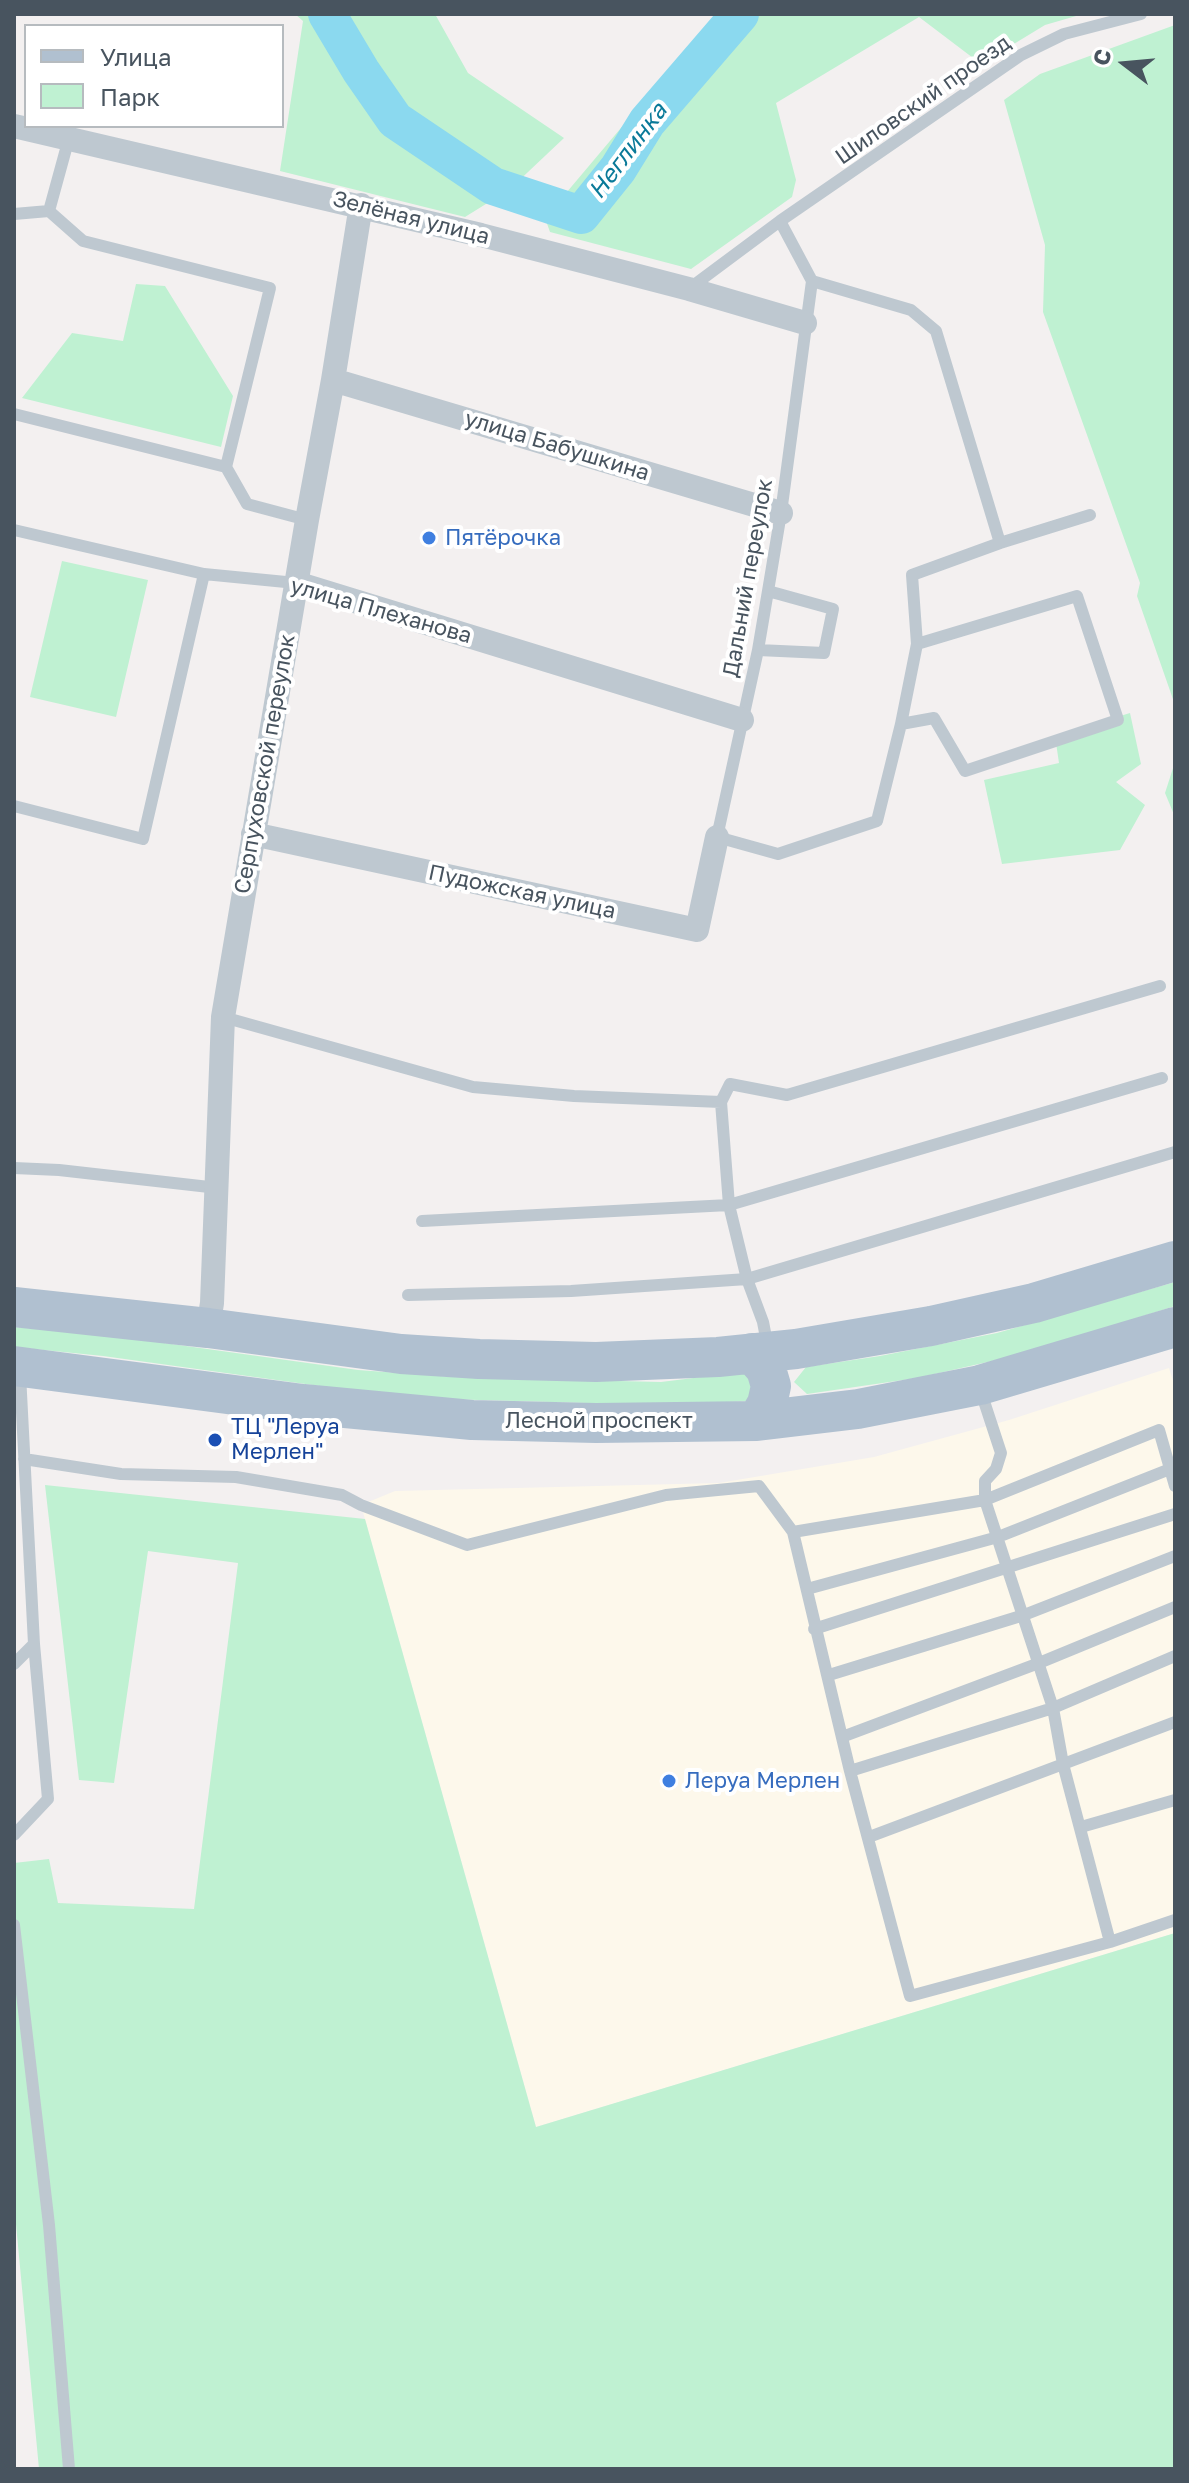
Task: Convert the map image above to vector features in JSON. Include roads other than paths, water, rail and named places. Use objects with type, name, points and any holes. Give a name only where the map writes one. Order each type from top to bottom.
[{"type":"main road","points":[[14,1307],[208,1328],[401,1354],[596,1362],[718,1357],[931,1326],[1034,1303],[1175,1261]]},
{"type":"main road","name":"Лесной проспект","points":[[17,1366],[303,1404],[472,1420],[596,1423],[757,1421],[858,1409],[980,1385],[1175,1327]]},
{"type":"main road","points":[[772,1351],[788,1368],[786,1386],[794,1402],[810,1415]]},
{"type":"main road","points":[[757,1421],[767,1404],[771,1386],[766,1369],[772,1351]]},
{"type":"street","name":"Зелёная улица","points":[[14,126],[361,205],[689,289],[805,323]]},
{"type":"street","name":"Серпуховской переулок","points":[[208,1328],[218,1188],[223,1017],[361,205]]},
{"type":"street","name":"улица Бабушкина","points":[[333,380],[781,513]]},
{"type":"street","name":"улица Плеханова","points":[[296,583],[742,720]]},
{"type":"street","name":"Пудожская улица","points":[[253,834],[704,932],[717,837]]},
{"type":"lane","name":"Шиловский проезд","points":[[689,289],[780,221],[1021,55],[1064,34],[1141,14]]},
{"type":"lane","points":[[49,211],[69,138]]},
{"type":"lane","points":[[14,214],[49,211],[83,241],[270,288],[226,467],[247,504],[307,520]]},
{"type":"lane","points":[[780,221],[812,281],[911,310],[936,331],[1000,543]]},
{"type":"lane","name":"Дальний переулок","points":[[717,837],[758,650],[781,513],[812,281]]},
{"type":"lane","points":[[14,414],[226,467]]},
{"type":"lane","points":[[717,837],[778,854],[877,821],[917,644],[912,575],[1090,515]]},
{"type":"lane","name":"улица Плеханова","points":[[14,530],[204,574],[296,583]]},
{"type":"lane","points":[[14,806],[143,839],[204,574]]},
{"type":"lane","points":[[758,650],[824,653],[833,609],[768,591]]},
{"type":"lane","points":[[901,724],[934,718],[965,771],[1118,720],[1077,596],[917,644]]},
{"type":"lane","points":[[772,1351],[747,1279],[729,1205],[721,1102],[730,1084],[787,1095],[1160,986]]},
{"type":"lane","points":[[223,1017],[473,1087],[574,1096],[721,1102]]},
{"type":"lane","points":[[422,1221],[729,1205],[1162,1078]]},
{"type":"lane","points":[[408,1295],[571,1291],[747,1279],[1175,1152]]},
{"type":"lane","points":[[14,1168],[59,1170],[218,1188]]},
{"type":"lane","points":[[14,1835],[48,1799],[34,1644],[17,1366]]},
{"type":"lane","points":[[980,1385],[1001,1453],[996,1469],[985,1481],[985,1500],[1053,1708],[1063,1764],[1110,1942]]},
{"type":"lane","points":[[793,1532],[985,1500],[1159,1430],[1175,1486]]},
{"type":"lane","points":[[24,1459],[121,1474],[236,1477],[342,1495],[467,1545],[666,1495],[759,1486],[793,1532],[814,1629],[829,1675],[850,1771],[910,1996],[1110,1942],[1175,1920]]},
{"type":"lane","points":[[807,1589],[998,1537],[1170,1469]]},
{"type":"lane","points":[[814,1629],[1175,1514]]},
{"type":"lane","points":[[829,1675],[1024,1615],[1175,1556]]},
{"type":"lane","points":[[842,1737],[1039,1663],[1175,1607]]},
{"type":"lane","points":[[14,1664],[34,1644]]},
{"type":"lane","points":[[850,1771],[1053,1708],[1175,1656]]},
{"type":"lane","points":[[869,1837],[1175,1722]]},
{"type":"lane","points":[[1081,1827],[1175,1800]]},
{"type":"lane","points":[[14,1925],[49,2225],[69,2469]]},
{"type":"waterway","name":"Неглинка","points":[[327,14],[395,120],[493,186],[581,215],[618,169],[647,122],[740,14]]},
{"type":"place","name":"Пятёрочка","points":[[429,538]]},
{"type":"place","name":"ТЦ \"Леруа Мерлен\"","points":[[215,1440]]},
{"type":"place","name":"Леруа Мерлен","points":[[669,1781]]}]
